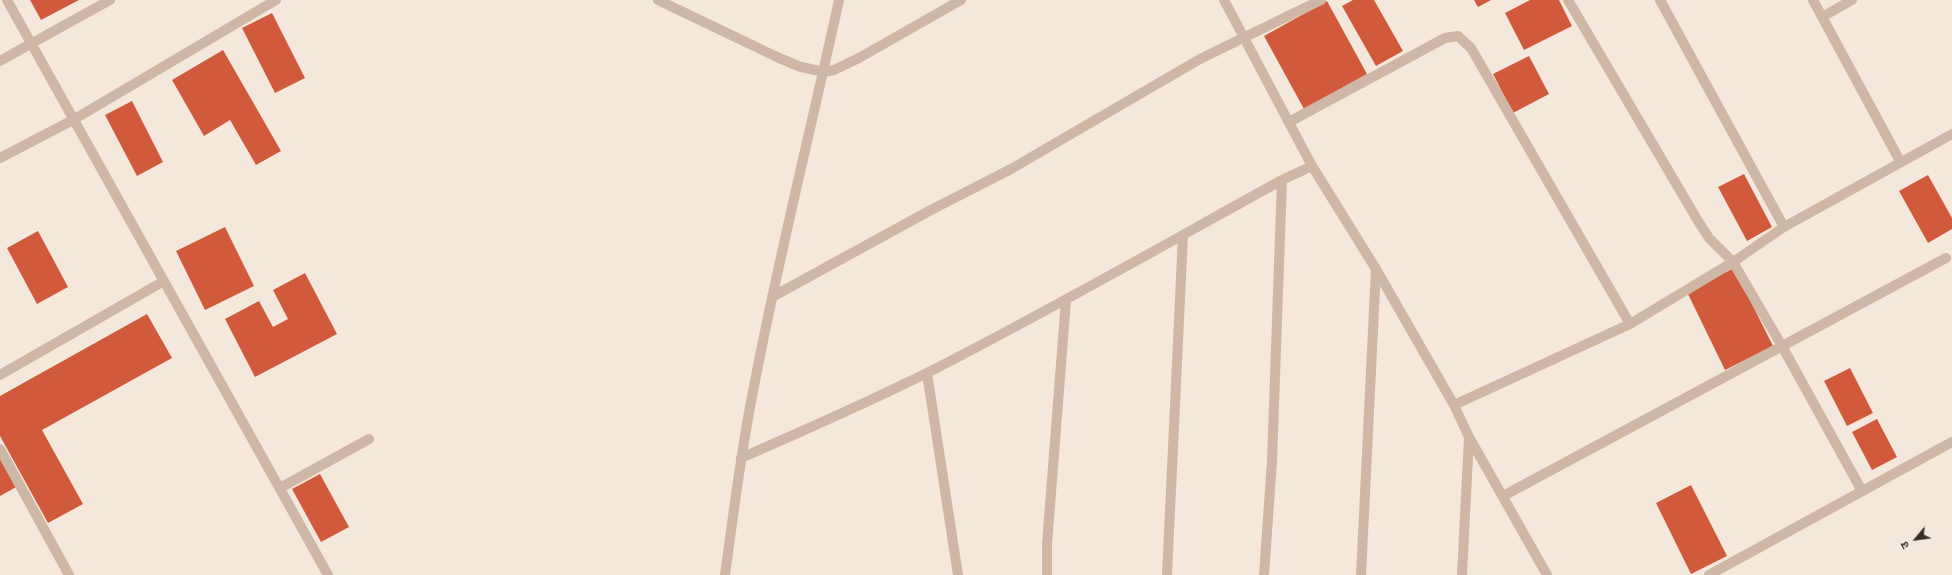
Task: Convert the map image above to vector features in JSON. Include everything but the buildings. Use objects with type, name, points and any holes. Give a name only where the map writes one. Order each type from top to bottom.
[{"type":"street","points":[[7,0],[328,575]]},
{"type":"street","points":[[0,61],[110,0]]},
{"type":"street","points":[[0,158],[73,120],[276,0]]},
{"type":"street","points":[[658,0],[779,58],[801,67],[824,72],[834,70],[859,58],[961,0]]},
{"type":"street","points":[[725,575],[741,458],[772,297],[824,72],[839,0]]},
{"type":"street","points":[[1224,0],[1312,166],[1376,269],[1454,405],[1469,437],[1544,572]]},
{"type":"street","points":[[772,297],[929,211],[1011,169],[1146,90],[1244,38],[1321,0]]},
{"type":"street","points":[[1568,0],[1709,238],[1733,262],[1782,346],[1862,491]]},
{"type":"street","points":[[1660,0],[1784,227]]},
{"type":"street","points":[[1813,0],[1900,162]]},
{"type":"street","points":[[1822,17],[1852,0]]},
{"type":"street","points":[[1289,122],[1445,38],[1458,36],[1471,48],[1630,324]]},
{"type":"street","points":[[1454,405],[1630,324],[1733,262],[1784,227],[1952,134]]},
{"type":"street","points":[[741,458],[836,416],[927,373],[1066,300],[1282,180],[1312,166]]},
{"type":"street","points":[[1264,575],[1273,446],[1282,180]]},
{"type":"street","points":[[1167,575],[1183,235]]},
{"type":"street","points":[[1503,496],[1946,258]]},
{"type":"street","points":[[1361,575],[1376,269]]},
{"type":"street","points":[[0,375],[164,281]]},
{"type":"street","points":[[1047,575],[1047,544],[1051,485],[1066,300]]},
{"type":"street","points":[[927,373],[958,575]]},
{"type":"street","points":[[1462,575],[1469,437]]},
{"type":"street","points":[[280,488],[369,439]]},
{"type":"street","points":[[1710,575],[1952,442]]},
{"type":"street","points":[[0,449],[69,575]]}]
